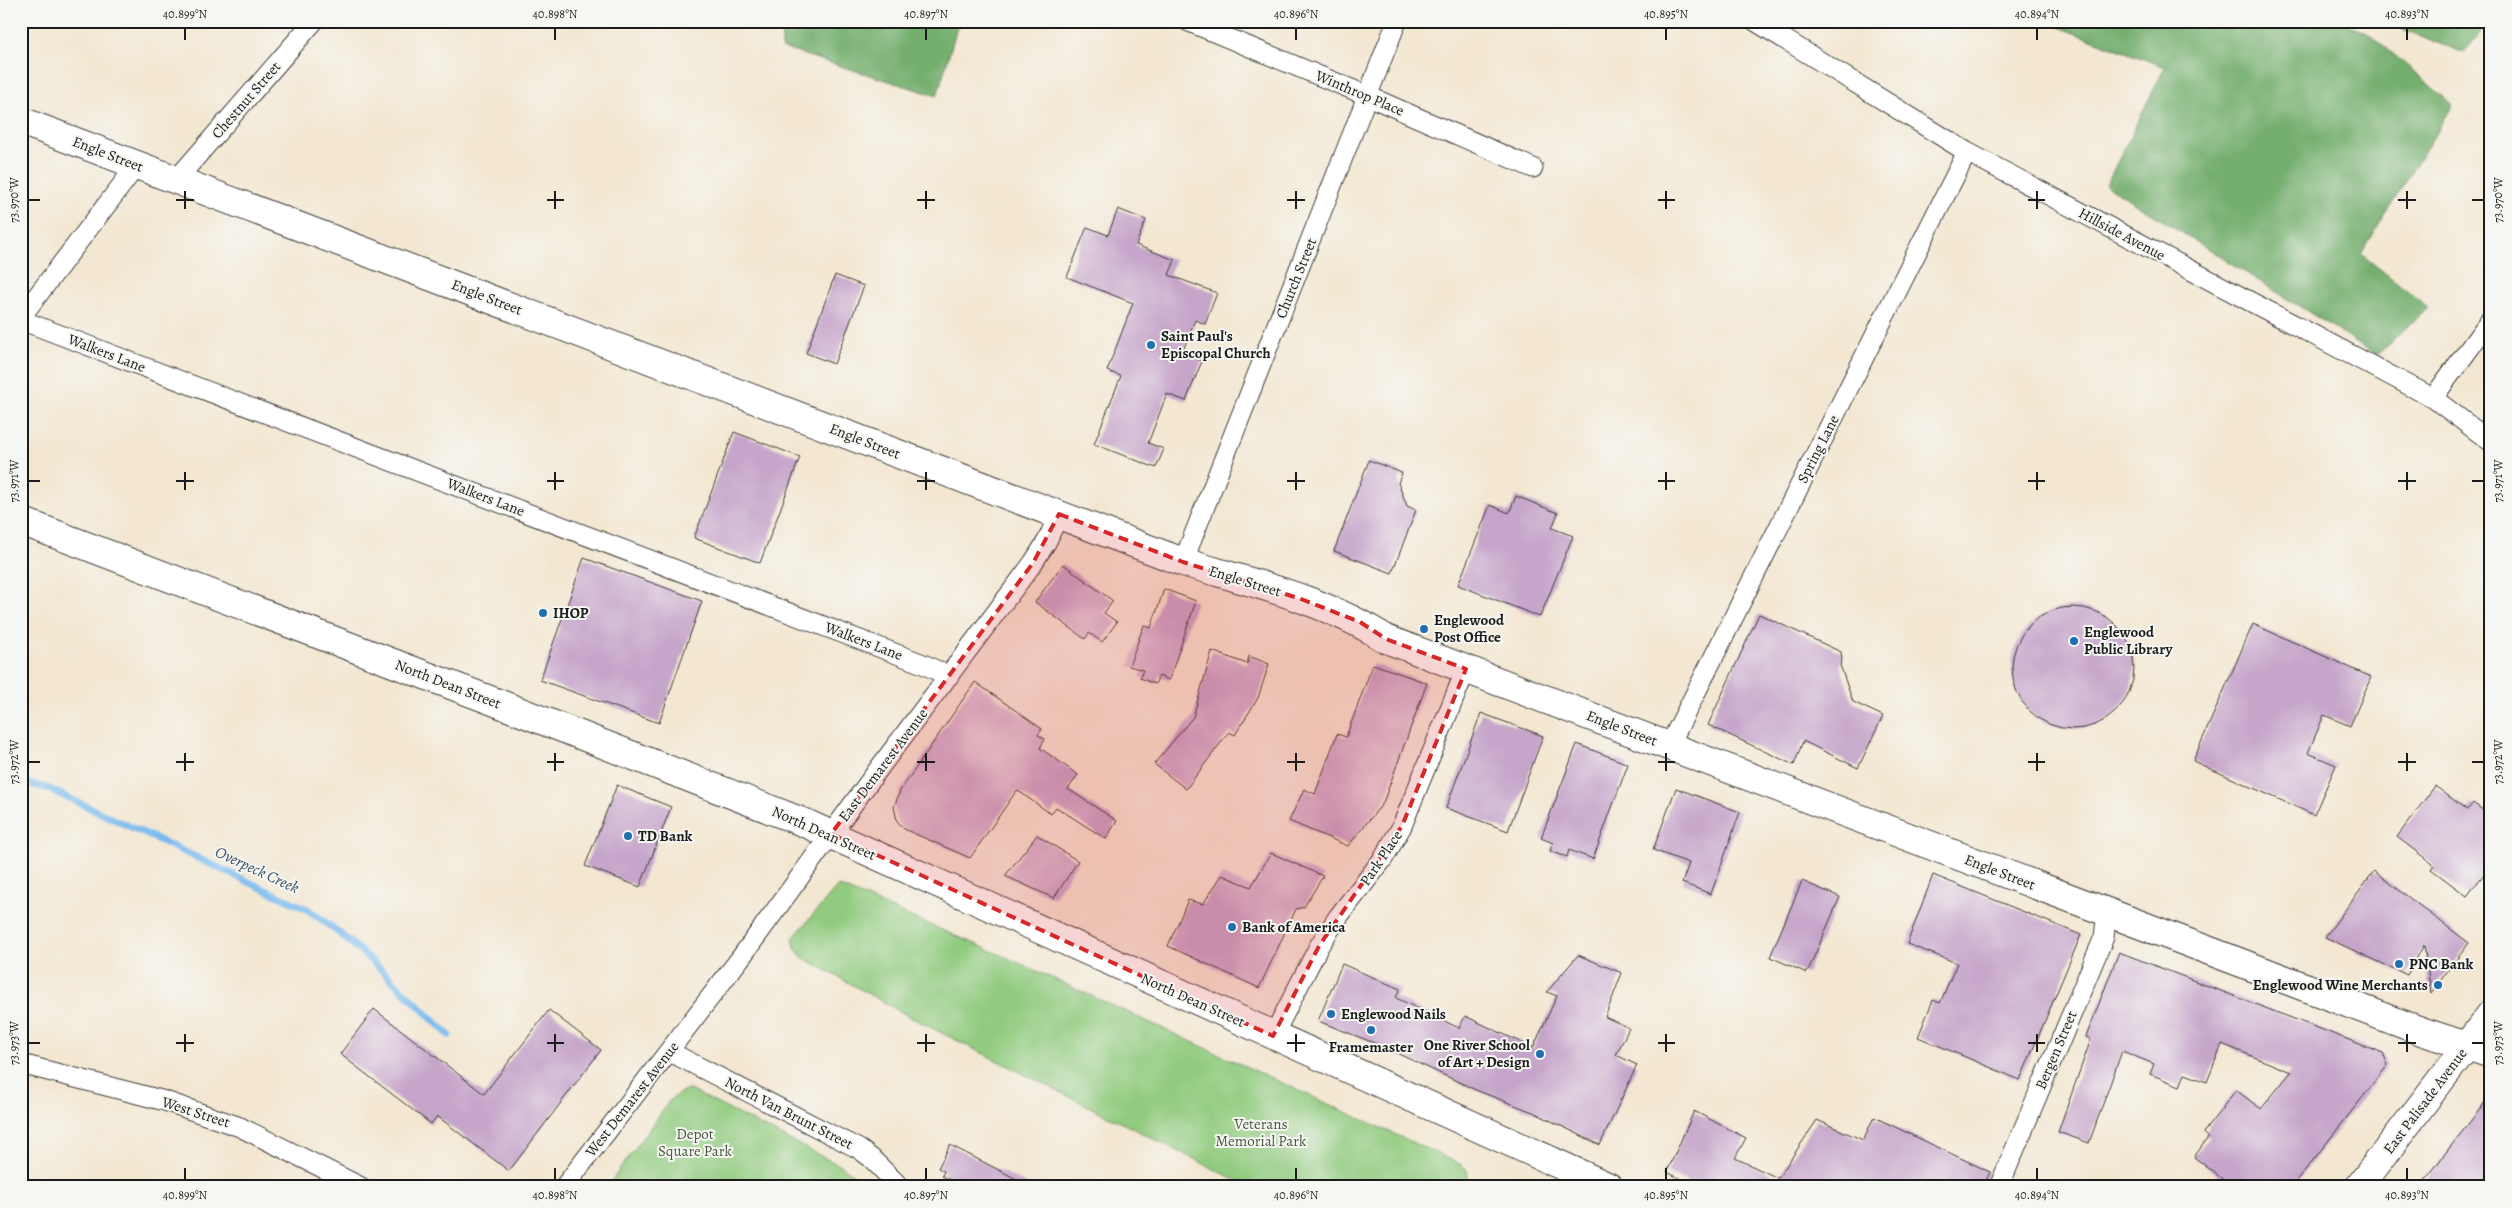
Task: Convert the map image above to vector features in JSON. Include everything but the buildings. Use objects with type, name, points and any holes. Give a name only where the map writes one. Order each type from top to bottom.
[{"type":"main road","name":"Engle Street","points":[[21,121],[1183,562],[1300,599],[1360,622],[1386,639],[2107,912],[2479,1050]]},
{"type":"main road","name":"North Dean Street","points":[[21,521],[701,781],[831,834],[1609,1187]]},
{"type":"main road","name":"East Palisade Avenue","points":[[2359,1187],[2479,1050],[2491,1014]]},
{"type":"street","name":"Chestnut Street","points":[[177,179],[314,21]]},
{"type":"street","name":"Winthrop Place","points":[[1187,21],[1368,96],[1533,168]]},
{"type":"street","name":"Church Street","points":[[1183,562],[1397,21]]},
{"type":"street","name":"Hillside Avenue","points":[[1755,21],[1967,152],[2432,398],[2491,442]]},
{"type":"street","name":"Spring Lane","points":[[1669,746],[1967,152]]},
{"type":"street","points":[[21,319],[137,165]]},
{"type":"street","name":"Walkers Lane","points":[[21,319],[923,664],[949,676]]},
{"type":"street","points":[[2432,398],[2491,319]]},
{"type":"street","name":"East Demarest Avenue","points":[[700,1012],[1039,554],[1059,514]]},
{"type":"street","name":"Park Place","points":[[1273,1036],[1319,946],[1338,917],[1383,859],[1402,826],[1466,669]]},
{"type":"street","name":"Bergen Street","points":[[1999,1187],[2104,937],[2107,912]]},
{"type":"street","name":"West Demarest Avenue","points":[[564,1187],[700,1012]]},
{"type":"street","name":"North Van Brunt Street","points":[[670,1052],[859,1149],[871,1158],[900,1187]]},
{"type":"street","name":"West Street","points":[[21,1064],[165,1101],[240,1127],[361,1187]]},
{"type":"highlighted area","points":[[1059,514],[1183,562],[1301,599],[1360,622],[1386,639],[1466,669],[1402,826],[1319,946],[1273,1036],[831,834],[1033,563]]},
{"type":"green space","points":[[781,21],[959,21],[937,96],[782,48]]},
{"type":"green space","points":[[2043,21],[2340,21],[2371,35],[2453,105],[2361,254],[2428,307],[2377,355],[2106,185],[2165,67]]},
{"type":"green space","points":[[2406,21],[2490,21],[2464,53],[2402,29]]},
{"type":"green space","name":"Veterans Memorial Park","points":[[838,886],[1006,957],[1460,1164],[1467,1170],[1470,1187],[1250,1187],[912,1018],[802,957],[795,948],[793,938]]},
{"type":"green space","name":"Depot Square Park","points":[[690,1090],[841,1166],[871,1187],[607,1187],[670,1100],[683,1091]]},
{"type":"waterway","name":"Overpeck Creek","points":[[21,782],[47,788],[307,909],[363,953],[449,1035]]},
{"type":"place","name":"Saint Paul's Episcopal Church","points":[[1151,345]]},
{"type":"place","name":"IHOP","points":[[543,613]]},
{"type":"place","name":"Englewood Post Office","points":[[1424,629]]},
{"type":"place","name":"Englewood Public Library","points":[[2074,641]]},
{"type":"place","name":"TD Bank","points":[[628,836]]},
{"type":"place","name":"Bank of America","points":[[1232,927]]},
{"type":"place","name":"PNC Bank","points":[[2399,964]]},
{"type":"place","name":"Englewood Wine Merchants","points":[[2438,985]]},
{"type":"place","name":"Englewood Nails","points":[[1331,1014]]},
{"type":"place","name":"Framemaster","points":[[1371,1030]]},
{"type":"place","name":"One River School of Art + Design","points":[[1540,1054]]}]
